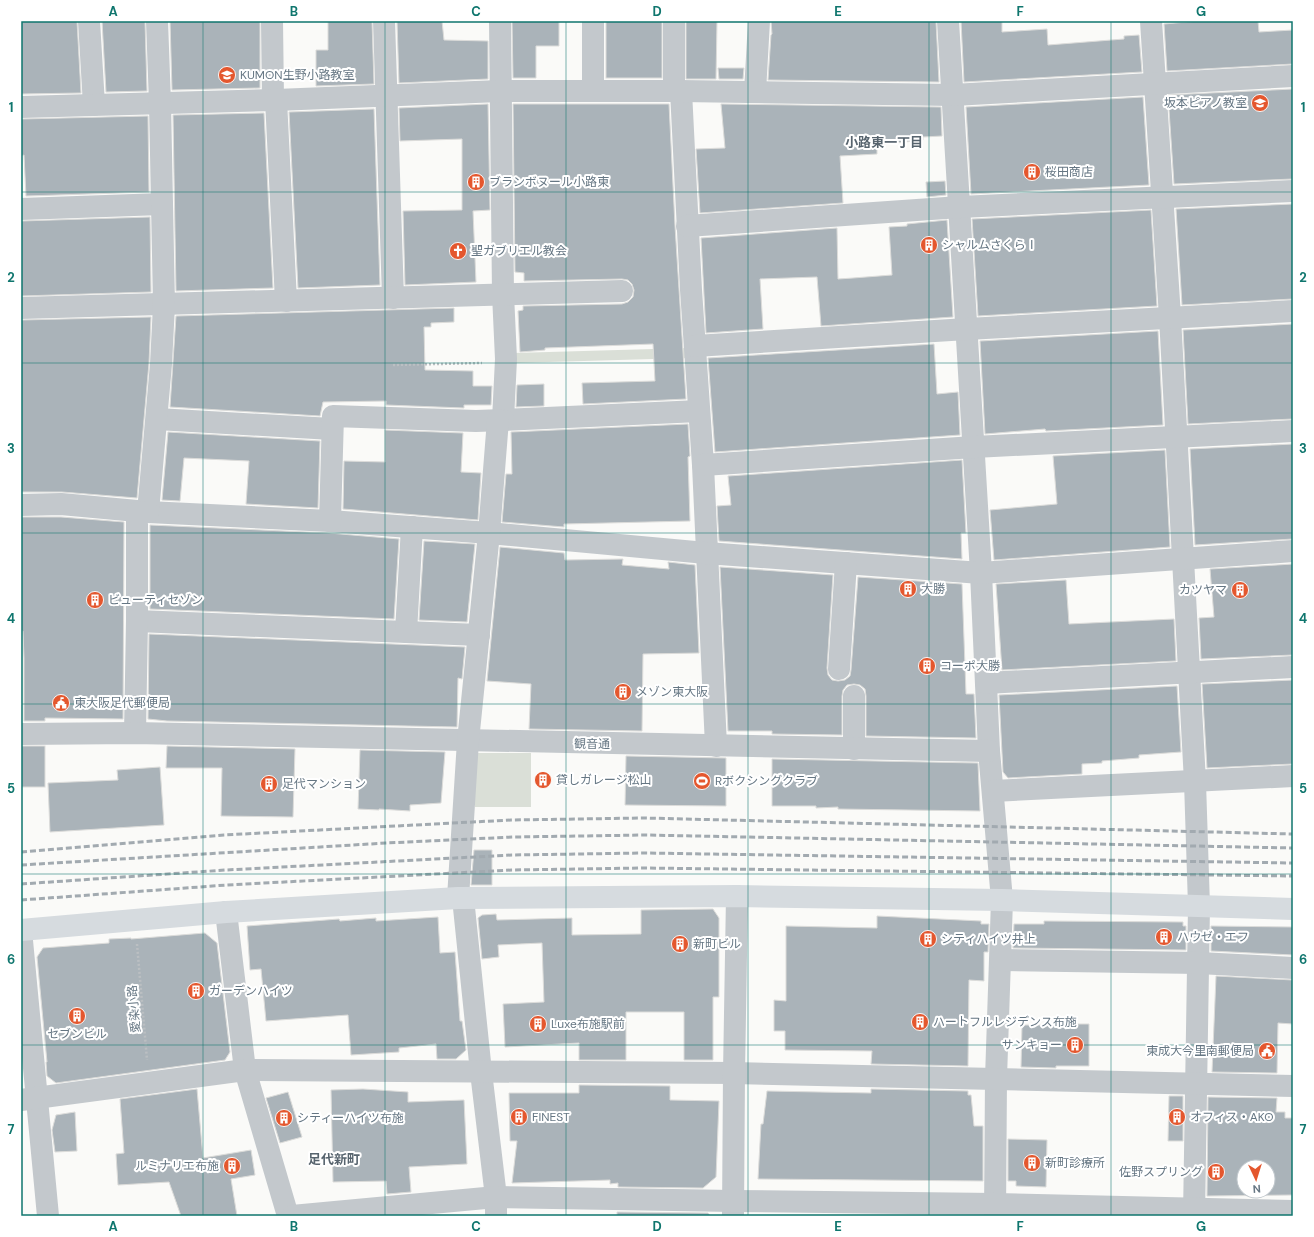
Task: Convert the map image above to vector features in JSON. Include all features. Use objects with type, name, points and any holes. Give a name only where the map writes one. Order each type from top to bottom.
[{"type":"street","points":[[89,21],[94,105]]},
{"type":"street","points":[[148,512],[157,419],[164,305],[157,21]]},
{"type":"street","points":[[272,21],[286,301]]},
{"type":"street","points":[[384,21],[393,298]]},
{"type":"street","points":[[496,1206],[461,898],[468,741],[506,362],[503,294],[500,21]]},
{"type":"street","points":[[592,21],[593,91]]},
{"type":"street","points":[[674,21],[677,91],[703,465],[716,746]]},
{"type":"street","points":[[755,92],[759,21]]},
{"type":"street","points":[[948,21],[974,447],[989,751],[1002,900],[996,1078],[995,1210]]},
{"type":"street","points":[[1151,21],[1177,438],[1200,906],[1194,1212]]},
{"type":"street","points":[[21,107],[275,100],[500,91],[677,91],[953,95],[1293,76]]},
{"type":"street","points":[[687,226],[960,207],[1293,191]]},
{"type":"street","points":[[21,209],[162,204]]},
{"type":"street","points":[[21,308],[622,291]]},
{"type":"street","points":[[695,346],[1293,311]]},
{"type":"street","points":[[330,521],[333,416],[476,421],[699,411]]},
{"type":"street","points":[[157,419],[332,429]]},
{"type":"street","points":[[703,465],[974,447],[1293,431]]},
{"type":"street","points":[[21,505],[61,504],[148,512],[330,521],[706,553],[981,573],[1293,551]]},
{"type":"street","points":[[135,733],[137,513],[148,512]]},
{"type":"street","points":[[406,632],[412,527]]},
{"type":"street","points":[[839,669],[846,563]]},
{"type":"street","points":[[137,621],[479,635]]},
{"type":"street","points":[[986,683],[1293,667]]},
{"type":"street","points":[[854,696],[854,749]]},
{"type":"street","name":"観音通","points":[[21,734],[135,733],[989,751]]},
{"type":"street","points":[[993,791],[1293,776]]},
{"type":"street","points":[[733,1209],[737,896]]},
{"type":"street","points":[[48,1216],[29,1099],[21,930],[226,912],[461,898],[737,896],[1002,900],[1293,909]]},
{"type":"street","points":[[226,912],[245,1070],[288,1216]]},
{"type":"street","points":[[1001,960],[1199,963],[1293,968]]},
{"type":"street","points":[[29,1099],[245,1070],[734,1072],[1293,1086]]},
{"type":"street","points":[[292,1216],[496,1206],[1194,1212],[1293,1211]]},
{"type":"path","points":[[392,365],[506,362]]},
{"type":"path","name":"愛染小路","points":[[137,941],[149,1083]]},
{"type":"shaded area","points":[[688,348],[688,358],[514,363],[514,353]]},
{"type":"shaded area","points":[[475,753],[531,753],[531,807],[475,807]]},
{"type":"building","points":[[21,21],[77,21],[81,93],[21,94]]},
{"type":"building","points":[[102,21],[145,21],[147,91],[106,92]]},
{"type":"building","points":[[170,21],[260,21],[260,88],[172,90]]},
{"type":"building","points":[[328,21],[372,21],[374,84],[316,86],[316,50],[328,50]]},
{"type":"building","points":[[397,21],[442,21],[444,40],[488,41],[488,79],[399,83]]},
{"type":"building","points":[[512,21],[559,21],[559,46],[536,46],[536,78],[513,78]]},
{"type":"building","points":[[606,21],[662,21],[662,78],[606,78]]},
{"type":"building","points":[[686,21],[717,21],[716,79],[686,79]]},
{"type":"building","points":[[771,21],[936,21],[939,82],[768,80],[772,34]]},
{"type":"building","points":[[961,21],[1002,21],[1002,32],[1047,29],[1048,45],[1124,39],[1124,36],[1139,35],[1142,72],[964,82]]},
{"type":"building","points":[[1199,21],[1258,21],[1259,32],[1293,30],[1293,64],[1167,71],[1164,24]]},
{"type":"building","points":[[718,68],[744,68],[743,79],[719,79]]},
{"type":"building","points":[[1293,89],[1293,179],[1174,184],[1168,95]]},
{"type":"building","points":[[1143,97],[1149,185],[971,194],[966,107]]},
{"type":"building","points":[[488,104],[490,210],[473,211],[476,282],[405,285],[403,211],[462,210],[462,139],[400,141],[399,108]]},
{"type":"building","points":[[513,104],[669,104],[686,399],[583,404],[582,383],[655,381],[653,344],[545,348],[545,350],[520,352],[518,311],[523,310],[523,306],[622,304],[628,302],[633,297],[634,290],[632,284],[628,280],[622,279],[524,281],[524,273],[515,272]]},
{"type":"building","points":[[721,104],[941,107],[942,136],[923,137],[923,140],[877,145],[877,154],[840,156],[843,203],[700,213],[696,149],[725,148]]},
{"type":"building","points":[[374,109],[380,285],[298,288],[289,112]]},
{"type":"building","points":[[264,113],[273,288],[176,291],[173,115]]},
{"type":"building","points":[[148,116],[149,192],[26,196],[24,155],[21,156],[21,119]]},
{"type":"building","points":[[945,181],[946,195],[927,197],[926,182]]},
{"type":"building","points":[[1293,204],[1293,299],[1182,305],[1176,209]]},
{"type":"building","points":[[1151,210],[1157,306],[978,316],[972,219]]},
{"type":"building","points":[[150,217],[151,292],[21,296],[21,221]]},
{"type":"building","points":[[947,220],[953,317],[821,326],[817,277],[760,279],[763,329],[706,333],[701,238],[837,228],[838,279],[853,278],[892,275],[889,227]]},
{"type":"building","points":[[454,308],[454,322],[431,323],[431,327],[424,327],[425,370],[473,371],[473,386],[492,386],[491,405],[464,405],[464,408],[386,405],[386,401],[323,402],[320,416],[170,407],[176,316]]},
{"type":"building","points":[[151,317],[149,363],[137,498],[62,492],[21,492],[21,320]]},
{"type":"building","points":[[1293,324],[1293,419],[1188,424],[1183,330]]},
{"type":"building","points":[[1158,331],[1163,425],[1046,431],[1045,429],[985,434],[980,341]]},
{"type":"building","points":[[934,344],[937,394],[958,392],[960,435],[715,452],[708,358]]},
{"type":"building","points":[[544,384],[544,406],[516,407],[517,385]]},
{"type":"building","points":[[688,424],[690,456],[688,457],[690,521],[564,524],[564,527],[502,522],[506,474],[512,474],[511,432]]},
{"type":"building","points":[[385,430],[463,433],[461,472],[481,473],[478,520],[343,509],[344,461],[385,462]]},
{"type":"building","points":[[168,432],[320,441],[318,508],[246,504],[249,461],[184,458],[180,501],[162,500]]},
{"type":"building","points":[[1293,444],[1293,539],[1195,545],[1190,449]]},
{"type":"building","points":[[1165,450],[1170,547],[994,560],[990,510],[1057,504],[1053,456]]},
{"type":"building","points":[[962,460],[966,533],[961,533],[962,559],[719,541],[717,506],[731,505],[728,476]]},
{"type":"building","points":[[21,517],[61,517],[124,522],[123,719],[45,718],[45,721],[24,721],[24,658],[23,631],[21,631]]},
{"type":"building","points":[[150,525],[329,533],[399,539],[394,619],[150,609]]},
{"type":"building","points":[[424,541],[475,544],[467,622],[419,620]]},
{"type":"building","points":[[500,547],[564,553],[565,560],[623,559],[622,565],[669,569],[668,562],[695,565],[699,653],[643,654],[642,731],[529,729],[531,684],[487,681]]},
{"type":"building","points":[[1293,564],[1293,655],[1201,659],[1199,618],[1214,617],[1210,569]]},
{"type":"building","points":[[720,567],[833,575],[827,668],[828,675],[832,680],[838,681],[845,680],[850,676],[858,577],[962,584],[966,694],[974,694],[976,738],[866,736],[865,689],[860,685],[854,684],[847,685],[843,690],[842,735],[772,734],[772,731],[728,731]]},
{"type":"building","points":[[1066,580],[1069,624],[1174,619],[1176,661],[1002,670],[996,584]]},
{"type":"building","points":[[149,634],[465,647],[462,679],[458,678],[457,727],[167,721],[148,719]]},
{"type":"building","points":[[1293,680],[1293,764],[1207,768],[1202,684]]},
{"type":"building","points":[[1177,686],[1181,752],[1139,755],[1139,758],[1082,764],[1082,774],[1008,778],[1003,772],[999,695]]},
{"type":"building","points":[[21,746],[45,746],[45,787],[21,787]]},
{"type":"building","points":[[167,746],[295,749],[293,817],[221,816],[222,768],[166,768]]},
{"type":"building","points":[[360,750],[445,752],[441,803],[410,805],[410,811],[358,809]]},
{"type":"building","points":[[626,756],[726,758],[726,806],[625,805]]},
{"type":"building","points":[[772,759],[978,763],[980,811],[838,809],[838,807],[816,808],[816,806],[772,806]]},
{"type":"building","points":[[160,767],[164,825],[50,832],[48,783],[118,780],[117,770]]},
{"type":"building","points":[[474,850],[492,850],[492,885],[471,885]]},
{"type":"building","points":[[713,909],[719,918],[719,997],[713,997],[713,1060],[684,1060],[684,1012],[626,1012],[626,1060],[579,1060],[579,1043],[505,1047],[503,1004],[544,1002],[542,943],[498,945],[499,957],[482,959],[478,918],[482,915],[496,914],[497,920],[572,918],[572,935],[641,934],[641,910]]},
{"type":"building","points":[[877,916],[981,921],[981,924],[989,924],[988,952],[984,952],[984,981],[969,980],[968,1066],[871,1064],[872,1051],[785,1050],[785,1031],[774,1031],[774,1000],[786,1001],[786,926],[877,928]]},
{"type":"building","points":[[438,917],[440,953],[455,952],[460,1021],[462,1021],[466,1050],[456,1059],[437,1059],[436,1044],[399,1048],[399,1052],[351,1055],[348,1015],[266,1021],[261,969],[250,970],[247,926],[339,919],[340,921],[376,918],[376,921]]},
{"type":"building","points":[[1044,921],[1183,922],[1183,926],[1186,926],[1186,950],[1013,948],[1014,924],[1044,924]]},
{"type":"building","points":[[1211,926],[1293,927],[1293,955],[1211,951]]},
{"type":"building","points":[[205,933],[217,943],[230,1052],[225,1060],[56,1083],[47,1076],[37,957],[43,948],[109,943],[109,939],[131,939]]},
{"type":"building","points":[[1216,976],[1293,980],[1293,1024],[1278,1023],[1277,1073],[1212,1072]]},
{"type":"building","points":[[1089,1024],[1089,1066],[1056,1066],[1056,1068],[1021,1067],[1022,1025]]},
{"type":"building","points":[[579,1085],[670,1086],[670,1100],[719,1101],[716,1177],[703,1188],[618,1187],[618,1183],[610,1184],[610,1180],[512,1183],[517,1141],[510,1141],[509,1093],[579,1093]]},
{"type":"building","points":[[197,1089],[203,1158],[251,1150],[255,1175],[231,1179],[237,1216],[181,1216],[169,1182],[118,1185],[116,1154],[124,1153],[120,1099]]},
{"type":"building","points":[[363,1089],[408,1092],[408,1102],[464,1100],[467,1164],[409,1167],[411,1192],[387,1194],[386,1181],[333,1182],[331,1090]]},
{"type":"building","points":[[871,1089],[968,1091],[968,1095],[971,1095],[974,1126],[983,1126],[983,1181],[758,1179],[761,1124],[763,1124],[767,1091],[871,1093]]},
{"type":"building","name":"シティーハイツ布施","points":[[288,1092],[302,1137],[280,1143],[266,1098]]},
{"type":"building","name":"オフィス・AKO","points":[[1169,1096],[1183,1096],[1183,1141],[1168,1141]]},
{"type":"building","points":[[1208,1097],[1277,1098],[1276,1112],[1285,1112],[1285,1118],[1293,1118],[1293,1195],[1276,1195],[1276,1159],[1236,1159],[1236,1196],[1207,1196]]},
{"type":"building","points":[[75,1112],[77,1151],[55,1152],[52,1130],[56,1115]]},
{"type":"building","name":"新町診療所","points":[[1008,1139],[1047,1140],[1046,1187],[1016,1186],[1016,1181],[1008,1181]]},
{"type":"building","points":[[617,1212],[708,1213],[711,1216],[617,1216]]},
{"type":"railway","points":[[21,852],[224,835],[511,820],[644,818],[1293,834]]},
{"type":"railway","points":[[21,865],[386,843],[513,837],[646,835],[1293,848]]},
{"type":"railway","points":[[21,884],[226,870],[512,855],[644,853],[1293,863]]},
{"type":"railway","points":[[21,900],[227,885],[512,870],[644,868],[1293,876]]},
{"type":"place","name":"KUMON生野小路教室","points":[[227,75]]},
{"type":"place","name":"坂本ピアノ教室","points":[[1260,103]]},
{"type":"place","name":"桜田商店","points":[[1032,172]]},
{"type":"place","name":"ブランボヌール小路東","points":[[476,182]]},
{"type":"place","name":"シャルムさくらⅠ","points":[[929,245]]},
{"type":"place","name":"聖ガブリエル教会","points":[[458,251]]},
{"type":"place","name":"大勝","points":[[908,589]]},
{"type":"place","name":"カツヤマ","points":[[1240,590]]},
{"type":"place","name":"ビューティセゾン","points":[[95,600]]},
{"type":"place","name":"コーポ大勝","points":[[927,666]]},
{"type":"place","name":"メゾン東大阪","points":[[623,692]]},
{"type":"place","name":"東大阪足代郵便局","points":[[61,703]]},
{"type":"place","name":"貸しガレージ松山","points":[[543,780]]},
{"type":"place","name":"Rボクシングクラブ","points":[[702,781]]},
{"type":"place","name":"足代マンション","points":[[269,784]]},
{"type":"place","name":"ハウゼ・エフ","points":[[1164,937]]},
{"type":"place","name":"シティハイツ井上","points":[[928,939]]},
{"type":"place","name":"新町ビル","points":[[680,944]]},
{"type":"place","name":"ガーデンハイツ","points":[[196,991]]},
{"type":"place","name":"セブンビル","points":[[77,1016]]},
{"type":"place","name":"ハートフルレジデンス布施","points":[[920,1022]]},
{"type":"place","name":"Luxe布施駅前","points":[[538,1024]]},
{"type":"place","name":"サンキョー","points":[[1075,1045]]},
{"type":"place","name":"東成大今里南郵便局","points":[[1267,1051]]},
{"type":"place","name":"FINEST","points":[[519,1117]]},
{"type":"place","name":"オフィス・AKO","points":[[1177,1117]]},
{"type":"place","name":"シティーハイツ布施","points":[[284,1118]]},
{"type":"place","name":"新町診療所","points":[[1032,1163]]},
{"type":"place","name":"ルミナリエ布施","points":[[232,1166]]},
{"type":"place","name":"佐野スプリング","points":[[1216,1172]]},
{"type":"district","name":"小路東一丁目","points":[[884,142]]},
{"type":"district","name":"足代新町","points":[[334,1159]]}]
